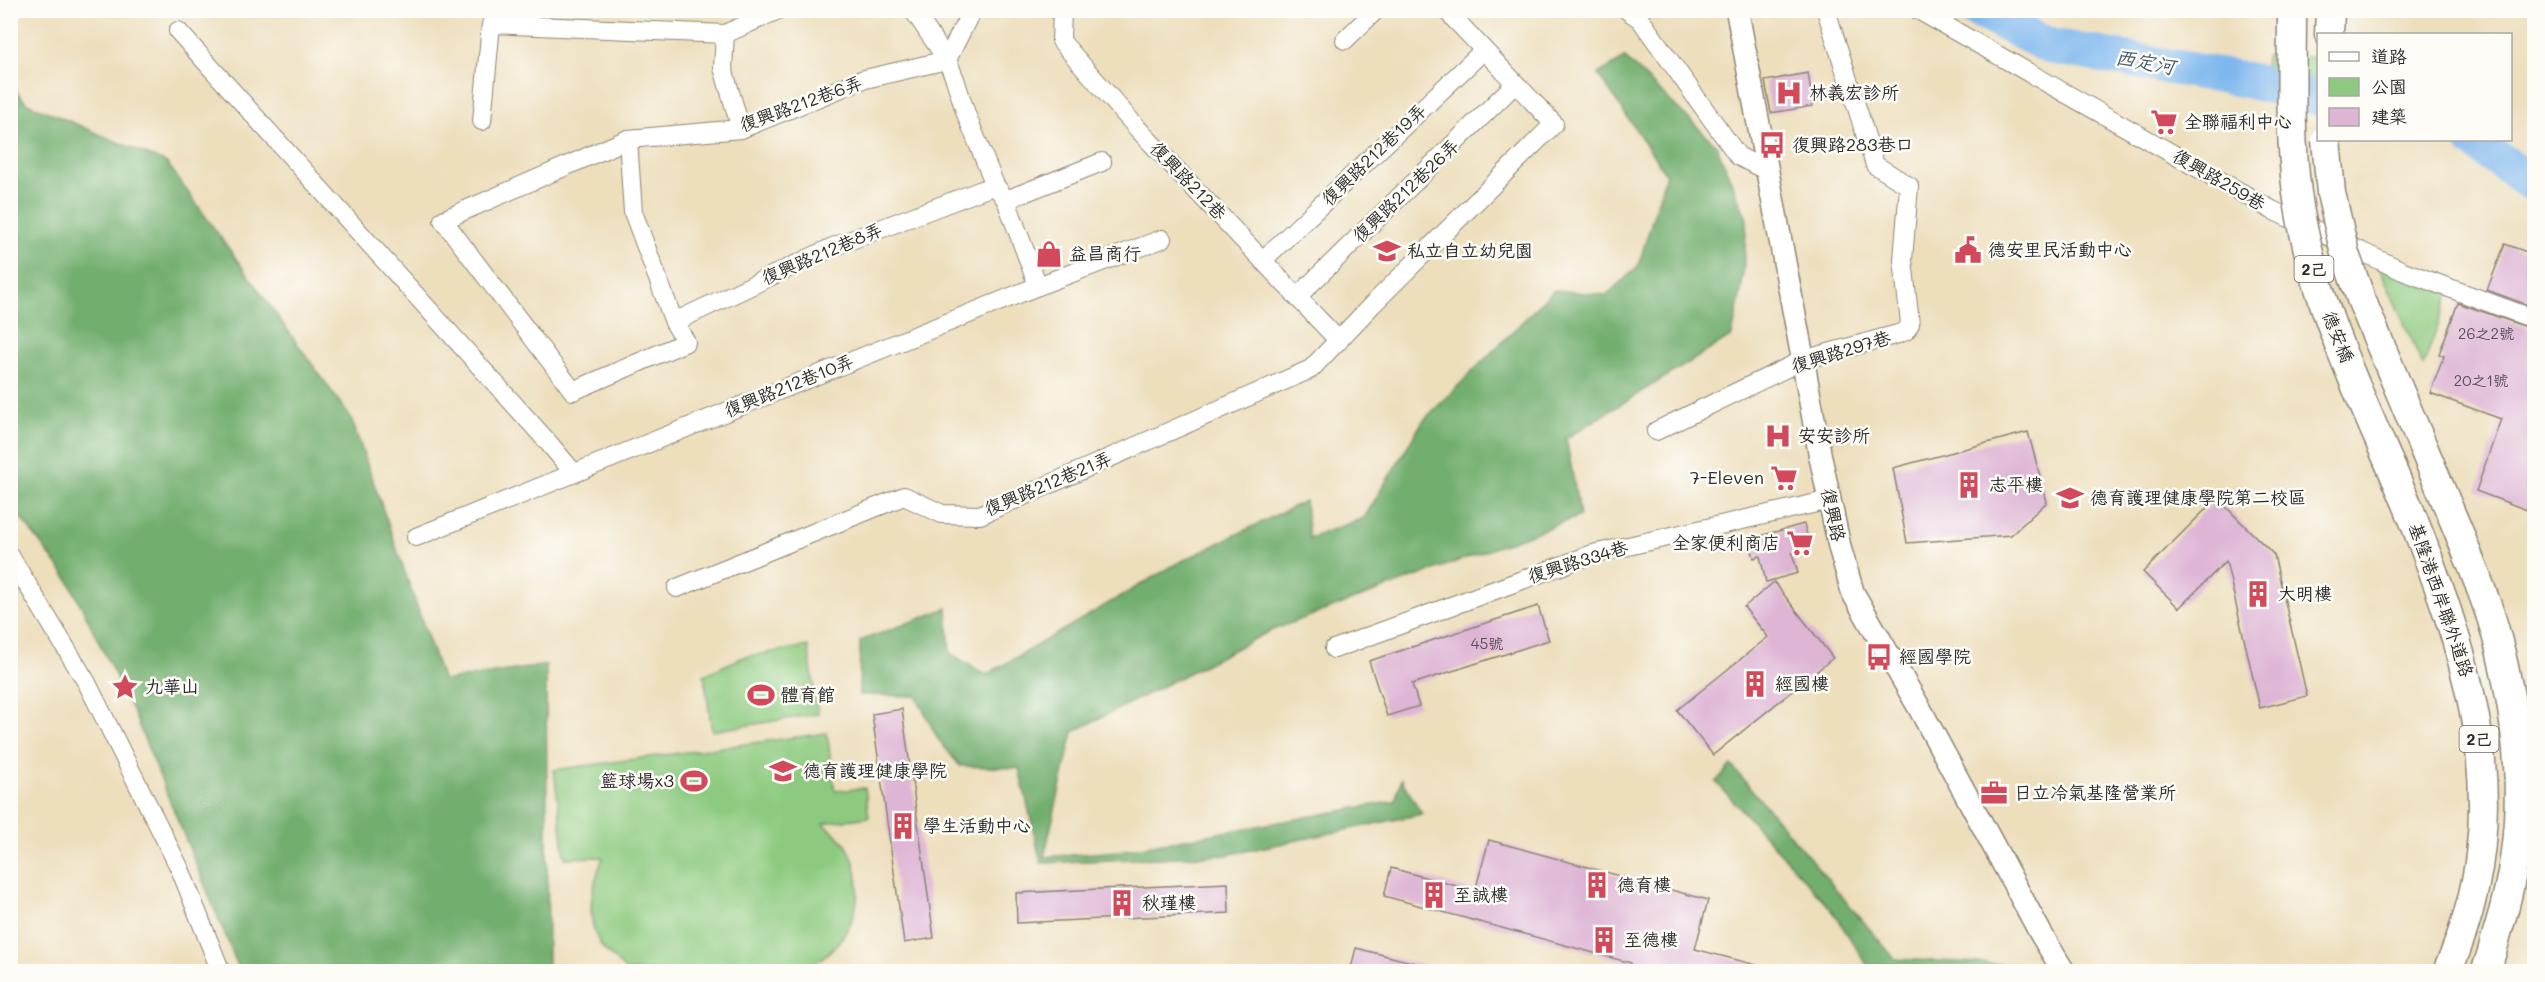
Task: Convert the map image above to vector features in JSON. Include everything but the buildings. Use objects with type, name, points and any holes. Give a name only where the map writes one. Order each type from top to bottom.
[{"type":"main road","name":"德安橋","points":[[2292,10],[2292,138],[2297,195],[2310,255],[2328,316],[2410,511]]},
{"type":"main road","points":[[2329,33],[2330,10]]},
{"type":"main road","name":"德安橋","points":[[2326,141],[2331,193],[2345,254],[2361,300],[2460,535]]},
{"type":"main road","name":"基隆港西岸聯外道路","points":[[2410,511],[2459,642],[2476,713],[2483,773],[2484,825],[2476,884],[2462,939],[2447,972]]},
{"type":"main road","name":"基隆港西岸聯外道路","points":[[2460,535],[2496,632],[2511,698],[2520,766],[2519,834],[2508,898],[2485,972]]},
{"type":"street","points":[[482,121],[491,24],[725,34],[778,10]]},
{"type":"street","points":[[913,10],[947,60],[995,185],[1006,200],[1038,286]]},
{"type":"street","points":[[947,60],[972,10]]},
{"type":"street","name":"復興路212巷","points":[[1062,10],[1061,41],[1138,129],[1264,259],[1339,341]]},
{"type":"street","points":[[1345,40],[1376,10]]},
{"type":"street","points":[[1339,341],[1554,124],[1446,10]]},
{"type":"street","points":[[1627,10],[1640,19],[1738,156],[1768,172]]},
{"type":"street","name":"復興路","points":[[1737,10],[1812,419],[1840,549],[1852,593],[1920,709],[2041,934],[2064,972]]},
{"type":"street","name":"復興路297巷","points":[[1656,431],[1803,360],[1898,334],[1906,331],[1910,324],[1903,260],[1909,186],[1875,165],[1826,10]]},
{"type":"street","name":"復興路259巷","points":[[1918,10],[2272,210],[2403,271],[2535,319]]},
{"type":"street","points":[[178,31],[573,472]]},
{"type":"street","points":[[725,34],[723,68],[741,129]]},
{"type":"street","name":"復興路212巷19弄","points":[[1264,259],[1483,51]]},
{"type":"street","name":"復興路212巷6弄","points":[[674,322],[686,342],[573,391],[443,220],[628,139],[741,129],[861,81],[947,60]]},
{"type":"street","name":"復興路212巷26弄","points":[[1297,297],[1515,84]]},
{"type":"street","points":[[628,139],[633,212],[674,322]]},
{"type":"street","points":[[1006,200],[1102,162]]},
{"type":"street","name":"復興路212巷8弄","points":[[674,322],[833,247],[995,185]]},
{"type":"street","name":"復興路212巷10弄","points":[[416,537],[573,472],[1162,238]]},
{"type":"street","name":"復興路212巷21弄","points":[[677,588],[904,496],[942,514],[980,515],[1311,369],[1339,341]]},
{"type":"street","name":"復興路334巷","points":[[1334,649],[1593,554],[1830,500]]},
{"type":"street","points":[[10,556],[87,683],[180,869],[221,972]]},
{"type":"green space","points":[[2266,56],[2317,56],[2317,107],[2263,97]]},
{"type":"green space","points":[[1625,58],[1716,145],[1747,219],[1742,286],[1732,336],[1566,438],[1580,516],[1272,630],[1073,732],[1044,857],[1119,851],[1395,801],[1401,779],[1422,814],[1227,855],[1041,863],[1019,768],[960,766],[938,739],[916,696],[859,695],[860,641],[947,608],[950,653],[986,675],[1176,564],[1305,501],[1309,538],[1364,518],[1423,421],[1554,290],[1606,295],[1638,267],[1666,174],[1598,74]]},
{"type":"green space","points":[[11,86],[27,103],[167,163],[351,418],[443,681],[546,665],[548,971],[240,971],[134,714],[68,579],[11,505]]},
{"type":"green space","points":[[2376,260],[2450,293],[2423,366]]},
{"type":"green space","name":"體育館","points":[[808,646],[818,714],[712,731],[704,675],[743,657]]},
{"type":"green space","points":[[827,733],[835,791],[865,788],[869,817],[823,823],[846,845],[856,869],[858,894],[856,907],[846,931],[835,945],[804,971],[626,971],[600,944],[592,922],[593,889],[603,857],[565,858],[554,770]]},
{"type":"green space","points":[[1731,765],[1895,959],[2020,965],[2025,971],[1871,971],[1832,910],[1716,782]]},
{"type":"waterway","name":"西定河","points":[[1977,10],[2049,46],[2247,80],[2317,98]]},
{"type":"waterway","name":"西定河","points":[[2473,141],[2528,181],[2534,179]]},
{"type":"place","name":"林義宏診所","points":[[1789,93]]},
{"type":"place","name":"全聯福利中心","points":[[2164,122]]},
{"type":"place","name":"復興路283巷口","points":[[1772,145]]},
{"type":"place","name":"德安里民活動中心","points":[[1968,250]]},
{"type":"place","name":"私立自立幼兒園","points":[[1387,251]]},
{"type":"place","name":"益昌商行","points":[[1049,254]]},
{"type":"place","name":"安安診所","points":[[1778,436]]},
{"type":"place","name":"7-Eleven","points":[[1784,478]]},
{"type":"place","name":"志平樓","points":[[1969,485]]},
{"type":"place","name":"德育護理健康學院第二校區","points":[[2070,498]]},
{"type":"place","name":"全家便利商店","points":[[1800,543]]},
{"type":"place","name":"大明樓","points":[[2258,594]]},
{"type":"place","name":"經國學院","points":[[1879,657]]},
{"type":"place","name":"經國樓","points":[[1755,684]]},
{"type":"place","name":"九華山","points":[[125,687]]},
{"type":"place","name":"體育館","points":[[761,695]]},
{"type":"place","name":"德育護理健康學院","points":[[783,771]]},
{"type":"place","name":"籃球場x3","points":[[694,781]]},
{"type":"place","name":"日立冷氣基隆營業所","points":[[1994,793]]},
{"type":"place","name":"學生活動中心","points":[[903,826]]},
{"type":"place","name":"德育樓","points":[[1597,885]]},
{"type":"place","name":"至誠樓","points":[[1434,895]]},
{"type":"place","name":"秋瑾樓","points":[[1122,903]]},
{"type":"place","name":"至德樓","points":[[1604,940]]}]
